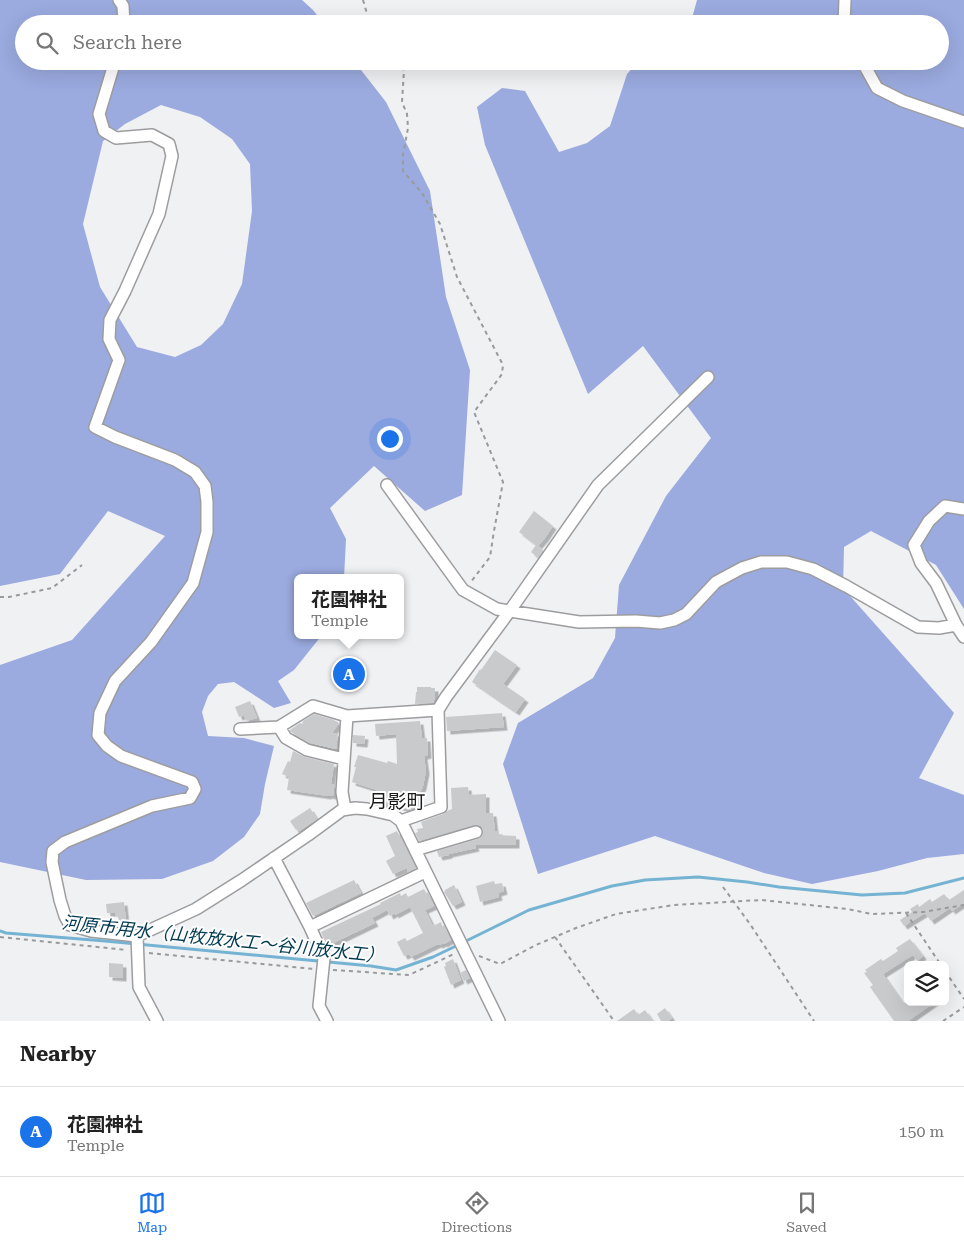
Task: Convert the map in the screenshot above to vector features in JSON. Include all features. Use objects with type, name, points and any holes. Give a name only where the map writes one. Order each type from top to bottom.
[{"type":"street","points":[[119,0],[123,6],[124,15]]},
{"type":"street","points":[[844,15],[845,0]]},
{"type":"street","points":[[112,70],[99,114],[104,131],[116,138],[152,135],[169,144],[172,156],[159,214],[126,291],[110,320],[109,339],[119,360],[96,427],[174,460],[196,472],[206,486],[207,532],[193,583],[151,642],[115,681],[100,713],[98,735],[107,746],[120,756],[192,782],[195,789],[190,798],[152,806],[65,842],[53,850],[52,862],[65,916],[70,924],[137,944],[196,909],[308,835],[342,810],[354,808],[367,809],[393,815],[401,821],[499,1021]]},
{"type":"street","points":[[867,70],[877,88],[903,101],[964,122]]},
{"type":"street","points":[[401,821],[441,807],[438,710],[446,697],[510,612],[598,485],[708,377]]},
{"type":"street","points":[[386,485],[463,590],[497,609],[579,622],[636,621],[660,623],[674,620],[686,614],[716,582],[742,568],[761,562],[787,562],[813,570],[846,586],[918,627],[939,628],[956,625]]},
{"type":"street","points":[[964,510],[945,506],[929,521],[914,544],[921,563],[936,583],[956,625],[964,637]]},
{"type":"street","points":[[240,729],[279,727],[313,706],[347,716],[438,710]]},
{"type":"street","points":[[345,809],[342,792],[347,716]]},
{"type":"street","points":[[279,727],[286,738],[307,750],[344,759]]},
{"type":"street","points":[[415,850],[476,832]]},
{"type":"street","points":[[274,858],[324,958],[319,1006],[327,1021]]},
{"type":"street","points":[[310,927],[425,872]]},
{"type":"street","points":[[137,944],[139,987],[157,1021]]},
{"type":"path","points":[[363,0],[367,15]]},
{"type":"path","points":[[404,70],[402,102],[407,114],[408,128],[403,155],[403,171],[422,193],[440,224],[457,277],[503,365],[502,374],[474,412],[503,482],[490,557],[463,590]]},
{"type":"path","points":[[0,597],[9,597],[52,588],[82,565]]},
{"type":"path","points":[[723,887],[814,1021]]},
{"type":"path","points":[[0,937],[137,944],[409,975],[462,945],[500,964],[555,937],[616,914],[674,905],[761,900],[847,909],[872,914],[923,912],[964,905]]},
{"type":"path","points":[[906,913],[938,961]]},
{"type":"path","points":[[555,937],[614,1021]]},
{"type":"path","points":[[949,977],[964,999]]},
{"type":"path","points":[[943,1021],[964,1007]]},
{"type":"shaded area","points":[[0,0],[302,0],[317,15],[15,15],[15,70],[361,70],[386,102],[430,191],[446,297],[470,370],[462,495],[425,511],[374,466],[330,508],[346,539],[344,574],[294,574],[294,639],[319,639],[294,670],[278,681],[291,703],[274,708],[234,682],[218,684],[208,696],[202,712],[208,736],[244,738],[274,746],[260,814],[244,837],[213,861],[162,879],[86,880],[0,862],[0,665],[72,640],[165,536],[108,511],[60,574],[0,586]],"holes":[[[161,105],[200,117],[232,139],[250,164],[252,211],[242,284],[223,324],[201,345],[175,357],[137,347],[100,287],[83,224],[103,141],[125,124]]]},
{"type":"shaded area","points":[[697,0],[964,0],[964,609],[936,565],[871,531],[844,547],[843,588],[954,713],[919,778],[964,795],[964,854],[927,858],[878,871],[812,884],[764,873],[655,836],[538,874],[503,764],[518,723],[593,678],[615,638],[619,585],[666,496],[711,438],[643,346],[588,394],[485,145],[477,107],[502,88],[525,91],[559,152],[587,143],[610,126],[627,74],[631,70],[949,70],[949,15],[693,15]]},
{"type":"building","points":[[534,511],[553,526],[538,546],[543,550],[538,558],[531,552],[536,545],[519,532]]},
{"type":"building","points":[[495,650],[517,665],[503,684],[525,699],[516,712],[472,682]]},
{"type":"building","points":[[349,660],[360,662],[357,676],[346,674]]},
{"type":"building","points":[[417,687],[435,688],[433,703],[415,704]]},
{"type":"building","points":[[250,701],[257,718],[246,721],[244,715],[239,717],[235,707]]},
{"type":"building","points":[[502,713],[504,727],[447,731],[446,717]]},
{"type":"building","points":[[314,714],[339,723],[332,733],[338,733],[336,749],[310,743],[291,732],[290,730],[300,723],[302,724],[303,721]]},
{"type":"building","points":[[420,721],[422,738],[427,738],[428,755],[424,756],[426,771],[423,786],[414,808],[409,810],[385,802],[384,805],[374,803],[377,790],[352,782],[358,755],[397,764],[396,734],[376,736],[375,724]]},
{"type":"building","points":[[353,735],[365,736],[364,744],[353,743]]},
{"type":"building","points":[[293,751],[305,757],[334,764],[331,784],[334,785],[333,796],[287,790],[289,777],[282,774],[288,761],[290,762]]},
{"type":"building","points":[[468,787],[469,795],[486,794],[486,813],[493,813],[495,831],[499,831],[499,835],[516,836],[516,845],[475,845],[476,848],[439,857],[437,851],[478,839],[483,834],[481,826],[477,825],[419,841],[415,833],[418,832],[417,829],[423,828],[421,822],[452,809],[451,788]]},
{"type":"building","points":[[310,808],[317,819],[299,831],[296,830],[290,821]]},
{"type":"building","points":[[397,831],[416,868],[408,872],[407,868],[393,874],[386,861],[395,856],[386,836]]},
{"type":"building","points":[[354,880],[361,893],[313,916],[306,903]]},
{"type":"building","points":[[494,881],[495,884],[502,883],[504,891],[498,893],[499,897],[480,902],[476,886]]},
{"type":"building","points":[[454,885],[462,902],[453,906],[444,892]]},
{"type":"building","points":[[424,889],[434,906],[425,910],[433,926],[441,922],[451,940],[411,957],[409,954],[404,956],[397,942],[405,938],[407,941],[423,933],[410,907],[390,916],[387,910],[372,918],[375,923],[327,946],[321,932],[400,893],[401,896],[406,893],[408,897]]},
{"type":"building","points":[[964,890],[964,903],[952,911],[950,908],[931,921],[925,913],[904,926],[900,920],[912,912],[910,909],[918,904],[919,907],[930,899],[932,902],[944,894],[949,900]]},
{"type":"building","points":[[124,902],[128,927],[120,927],[118,916],[115,913],[107,913],[106,904]]},
{"type":"building","points":[[910,939],[923,956],[917,961],[913,955],[883,974],[904,1003],[904,1006],[929,1006],[908,1021],[894,1021],[870,987],[873,985],[864,973],[867,972],[865,970],[881,959],[883,961],[898,951],[896,948]]},
{"type":"building","points":[[453,959],[461,980],[451,985],[444,967],[446,966],[445,963]]},
{"type":"building","points":[[109,963],[123,964],[123,978],[109,977]]},
{"type":"building","points":[[466,970],[470,978],[464,981],[460,973]]},
{"type":"building","points":[[665,1008],[672,1018],[668,1021],[661,1021],[657,1014]]},
{"type":"building","points":[[634,1009],[638,1015],[645,1010],[653,1021],[617,1021]]},
{"type":"waterway","name":"河原市用水（山牧放水工～谷川放水工）","points":[[464,942],[529,910],[612,886],[645,880],[698,877],[862,895],[905,893],[964,878]]},
{"type":"waterway","name":"河原市用水（山牧放水工～谷川放水工）","points":[[0,931],[371,966],[396,970],[433,957],[458,945]]},
{"type":"place","name":"花園神社","points":[[349,674]]},
{"type":"district","name":"月影町","points":[[397,801]]}]
